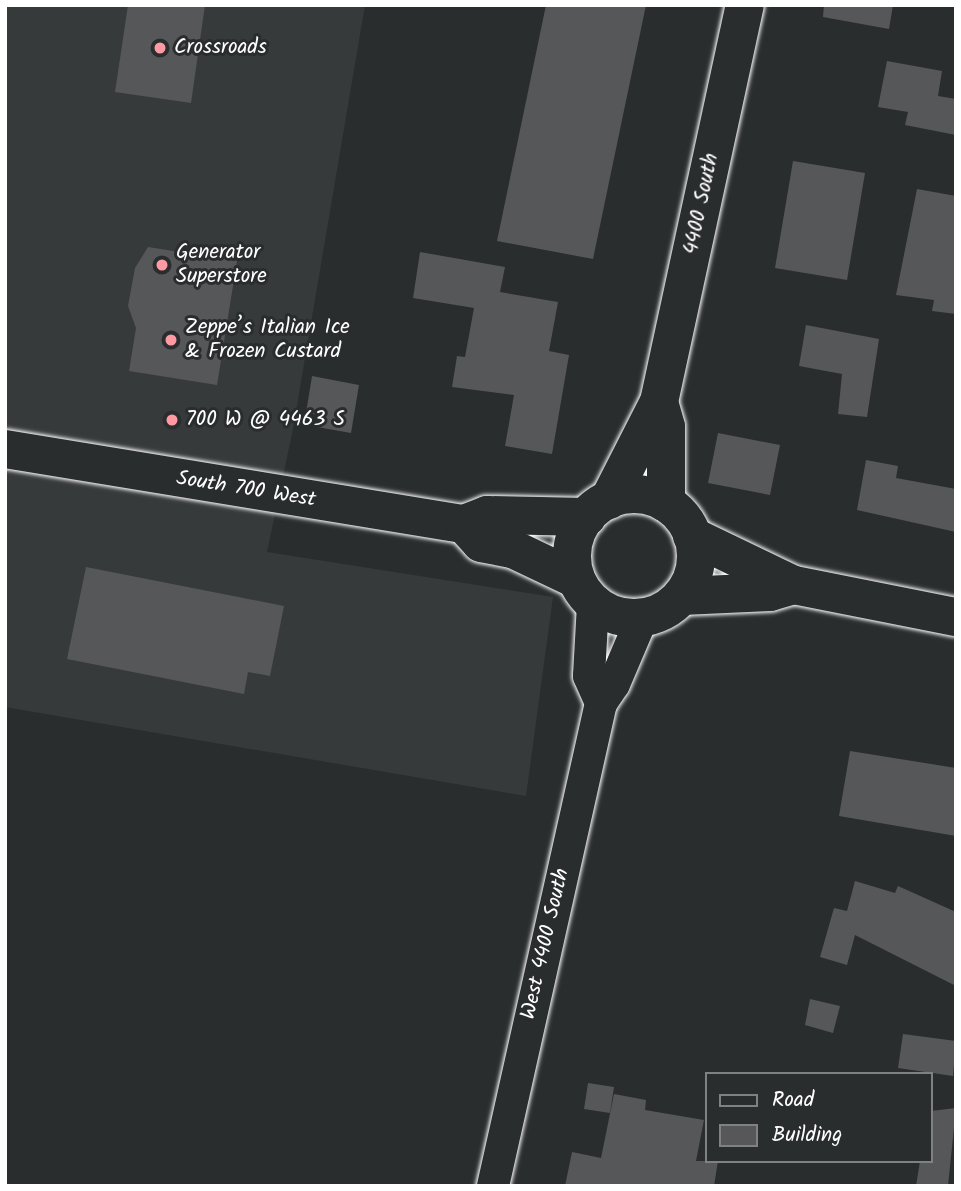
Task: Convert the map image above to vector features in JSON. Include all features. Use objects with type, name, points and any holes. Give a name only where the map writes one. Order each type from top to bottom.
[{"type":"street","name":"4400 South","points":[[659,402],[745,5]]},
{"type":"street","points":[[659,402],[666,427],[666,503]]},
{"type":"street","points":[[601,703],[589,677],[584,591],[570,556],[573,536],[598,508],[659,402]]},
{"type":"street","name":"South 700 West","points":[[16,451],[464,524],[488,515],[598,508]]},
{"type":"street","points":[[584,591],[613,616],[642,618],[656,615],[682,596],[696,566],[688,524],[666,503],[632,492],[598,508]]},
{"type":"street","name":"South 700 West","points":[[464,524],[481,543],[513,549],[584,591]]},
{"type":"street","points":[[692,536],[794,585],[956,617]]},
{"type":"street","points":[[682,596],[770,593],[794,585]]},
{"type":"street","name":"West 4400 South","points":[[492,1186],[601,703],[614,684],[642,618]]},
{"type":"shaded area","points":[[5,5],[365,5],[293,429],[267,552],[553,597],[526,796],[5,707]]},
{"type":"building","name":"Crossroads","points":[[128,5],[205,5],[191,103],[115,92]]},
{"type":"building","points":[[546,5],[646,5],[593,259],[497,241]]},
{"type":"building","points":[[824,5],[893,5],[889,29],[823,17]]},
{"type":"building","points":[[887,61],[942,71],[938,96],[956,99],[956,135],[905,125],[908,112],[878,107]]},
{"type":"building","points":[[793,161],[865,173],[847,280],[775,268]]},
{"type":"building","points":[[917,189],[956,196],[956,314],[932,311],[934,300],[896,295]]},
{"type":"building","points":[[148,247],[237,261],[217,385],[129,371],[136,328],[128,306],[135,268]]},
{"type":"building","points":[[420,252],[505,267],[500,292],[558,302],[549,351],[569,355],[552,454],[505,446],[514,395],[452,387],[457,356],[465,357],[474,308],[413,298]]},
{"type":"building","points":[[806,325],[879,339],[867,417],[838,414],[842,374],[799,366]]},
{"type":"building","points":[[312,376],[359,385],[351,433],[317,427],[319,415],[306,413]]},
{"type":"building","points":[[718,433],[780,445],[770,495],[708,483]]},
{"type":"building","points":[[866,460],[898,466],[896,478],[956,489],[956,532],[857,510]]},
{"type":"building","points":[[86,567],[284,606],[270,676],[248,672],[244,694],[67,659]]},
{"type":"building","points":[[850,751],[956,768],[956,836],[839,816]]},
{"type":"building","points":[[855,881],[895,893],[898,886],[956,912],[956,986],[855,935],[847,965],[820,957],[834,908],[847,911]]},
{"type":"building","points":[[810,999],[840,1006],[833,1033],[805,1025]]},
{"type":"building","points":[[903,1034],[956,1041],[953,1076],[898,1068]]},
{"type":"building","points":[[588,1083],[614,1087],[610,1113],[584,1109]]},
{"type":"building","points":[[614,1094],[646,1100],[645,1110],[704,1120],[696,1161],[718,1163],[714,1186],[565,1186],[572,1152],[601,1158]]},
{"type":"building","points":[[956,1108],[948,1186],[916,1186],[920,1163],[933,1163],[933,1111]]},
{"type":"place","name":"Crossroads","points":[[160,48]]},
{"type":"place","name":"Generator Superstore","points":[[162,265]]},
{"type":"place","name":"Zeppe’s Italian Ice & Frozen Custard","points":[[171,340]]},
{"type":"place","name":"700 W @ 4463 S","points":[[172,420]]}]
